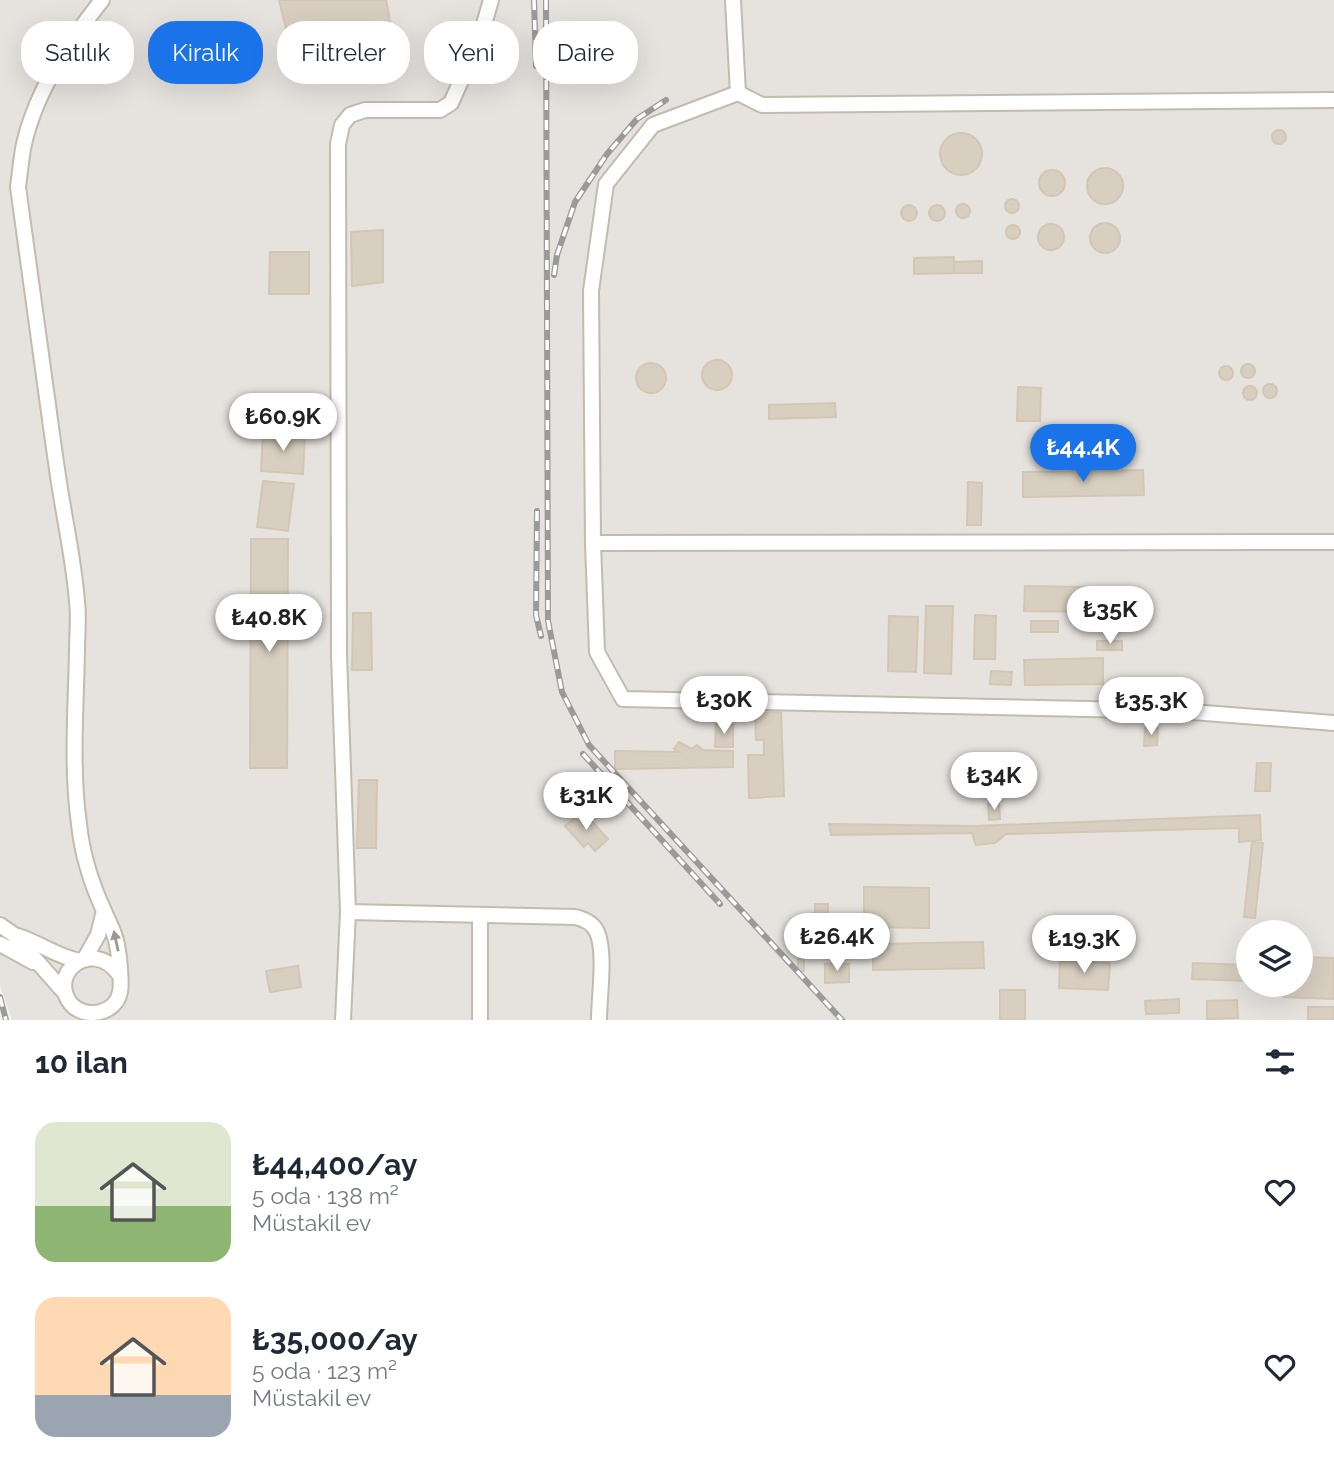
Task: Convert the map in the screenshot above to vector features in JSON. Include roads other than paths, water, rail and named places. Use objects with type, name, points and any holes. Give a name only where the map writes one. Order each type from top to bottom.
[{"type":"street","points":[[102,0],[54,71],[36,108],[24,144],[18,187],[78,603],[75,781],[79,826],[92,881],[114,930],[120,960],[118,973],[121,991],[117,999],[111,1007],[98,1014],[83,1013],[68,999],[64,986],[68,972],[83,960],[98,935],[104,911]]},
{"type":"street","points":[[342,1020],[348,912],[339,655],[338,144],[342,125],[351,115],[365,110],[440,110],[451,103],[480,38],[491,0]]},
{"type":"street","points":[[733,0],[738,93]]},
{"type":"street","points":[[1334,100],[762,105],[738,93],[653,125],[606,184],[591,290],[593,543],[597,652],[623,699],[1179,711],[1334,723]]},
{"type":"street","points":[[593,543],[1334,542]]},
{"type":"street","points":[[348,912],[575,917],[586,920],[597,930],[600,951],[599,1020]]},
{"type":"street","points":[[480,916],[481,1020]]},
{"type":"street","points":[[0,925],[13,934],[44,967],[80,1020]]},
{"type":"street","points":[[13,934],[65,958],[101,959],[112,965],[118,973]]},
{"type":"street","points":[[0,944],[44,967]]},
{"type":"street","points":[[117,999],[117,1020]]},
{"type":"railway","points":[[534,0],[535,21]]},
{"type":"railway","points":[[546,0],[548,621],[562,692],[589,745],[842,1020]]},
{"type":"railway","points":[[554,275],[557,255],[575,202],[607,154],[637,119],[666,100]]},
{"type":"railway","points":[[537,511],[536,615],[541,636]]},
{"type":"railway","points":[[583,754],[720,904]]},
{"type":"railway","points":[[0,997],[6,1020]]}]
